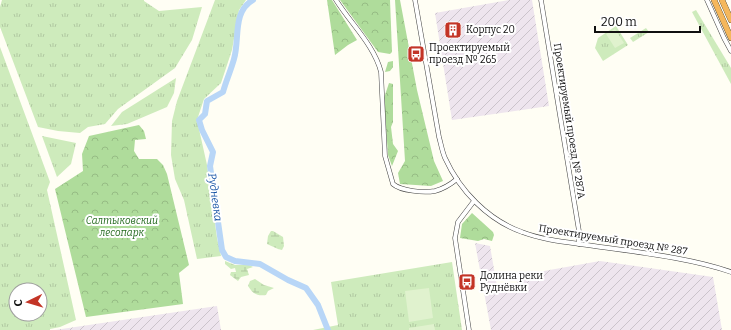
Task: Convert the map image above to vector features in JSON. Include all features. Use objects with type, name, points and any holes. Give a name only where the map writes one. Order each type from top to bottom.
[{"type":"highway","points":[[714,0],[731,38]]},
{"type":"highway","points":[[722,0],[731,20]]},
{"type":"street","points":[[336,0],[378,60],[381,72],[385,156],[390,180],[400,189],[429,192],[440,190],[457,179]]},
{"type":"street","name":"Проектируемый проезд № 287","points":[[415,0],[439,137],[445,157],[457,179],[474,201],[492,216],[520,232],[543,238],[702,263],[731,272]]},
{"type":"street","name":"Проектируемый проезд № 287А","points":[[541,0],[579,231],[579,244]]},
{"type":"street","points":[[707,0],[731,51]]},
{"type":"street","points":[[469,330],[455,238],[458,222],[474,201]]},
{"type":"shaded area","points":[[509,0],[532,0],[549,106],[452,120],[435,13]]},
{"type":"shaded area","points":[[475,243],[490,246],[498,292],[518,289],[516,276],[600,261],[713,277],[722,330],[491,330]]},
{"type":"shaded area","points":[[217,306],[221,330],[55,330]]},
{"type":"green space","points":[[2,0],[144,0],[159,11],[202,7],[192,40],[175,68],[118,109],[105,124],[88,127],[80,133],[38,127],[0,27],[0,7]]},
{"type":"green space","points":[[215,0],[246,0],[239,10],[232,50],[221,83],[204,99],[197,120],[207,165],[217,238],[221,256],[197,259],[184,200],[175,179],[171,155],[172,121],[177,101]]},
{"type":"green space","points":[[327,0],[332,0],[357,40],[335,55]]},
{"type":"green space","points":[[340,0],[390,0],[392,52],[390,54],[378,52]]},
{"type":"green space","points":[[395,0],[400,0],[417,90],[434,161],[443,181],[431,186],[400,184],[398,173],[405,161]]},
{"type":"green space","points":[[696,10],[731,68],[731,84],[692,12]]},
{"type":"green space","points":[[616,26],[628,45],[603,61],[595,48],[598,38]]},
{"type":"green space","points":[[646,28],[649,32],[633,42],[630,38]]},
{"type":"green space","points":[[615,29],[624,43],[615,48],[606,34]]},
{"type":"green space","points":[[0,47],[50,182],[47,190],[76,320],[50,330],[0,330]]},
{"type":"green space","points":[[393,61],[393,67],[390,71],[385,72],[388,62]]},
{"type":"green space","points":[[176,78],[174,93],[167,107],[127,124],[111,126],[122,112]]},
{"type":"green space","points":[[389,83],[393,84],[393,122],[391,127],[393,144],[398,151],[392,166],[388,155],[384,98]]},
{"type":"green space","name":"Салтыковский лесопарк","points":[[139,125],[144,131],[146,139],[135,140],[134,151],[139,159],[157,159],[163,165],[167,174],[189,265],[179,273],[183,304],[86,317],[55,189],[83,171],[82,154],[89,136]]},
{"type":"green space","points":[[42,136],[76,143],[71,164],[57,177]]},
{"type":"green space","points":[[472,213],[493,232],[494,235],[492,241],[484,239],[478,241],[460,238],[462,224]]},
{"type":"green space","points":[[271,231],[283,237],[284,246],[282,250],[267,244],[268,236]]},
{"type":"green space","points":[[225,261],[235,265],[249,265],[253,267],[247,269],[249,275],[241,277],[238,281],[230,275],[231,272],[236,272],[235,268],[231,269],[225,264]]},
{"type":"green space","points":[[452,262],[462,330],[313,330],[338,325],[331,282]]},
{"type":"green space","points":[[255,279],[264,285],[274,288],[268,291],[266,295],[256,294],[248,286],[250,281]]},
{"type":"green space","points":[[429,288],[433,318],[409,322],[405,291]]},
{"type":"green space","points":[[434,324],[435,330],[409,330],[409,328]]},
{"type":"waterway","name":"Рудневка","points":[[253,0],[246,5],[239,19],[236,51],[223,92],[207,101],[205,114],[199,120],[202,130],[213,152],[210,166],[222,250],[226,257],[235,261],[260,264],[288,280],[306,288],[318,305],[328,330]]},
{"type":"place","name":"Корпус 20","points":[[453,30]]},
{"type":"place","name":"Проектируемый проезд № 265","points":[[416,54]]},
{"type":"place","name":"Долина реки Руднёвки","points":[[467,282]]}]
